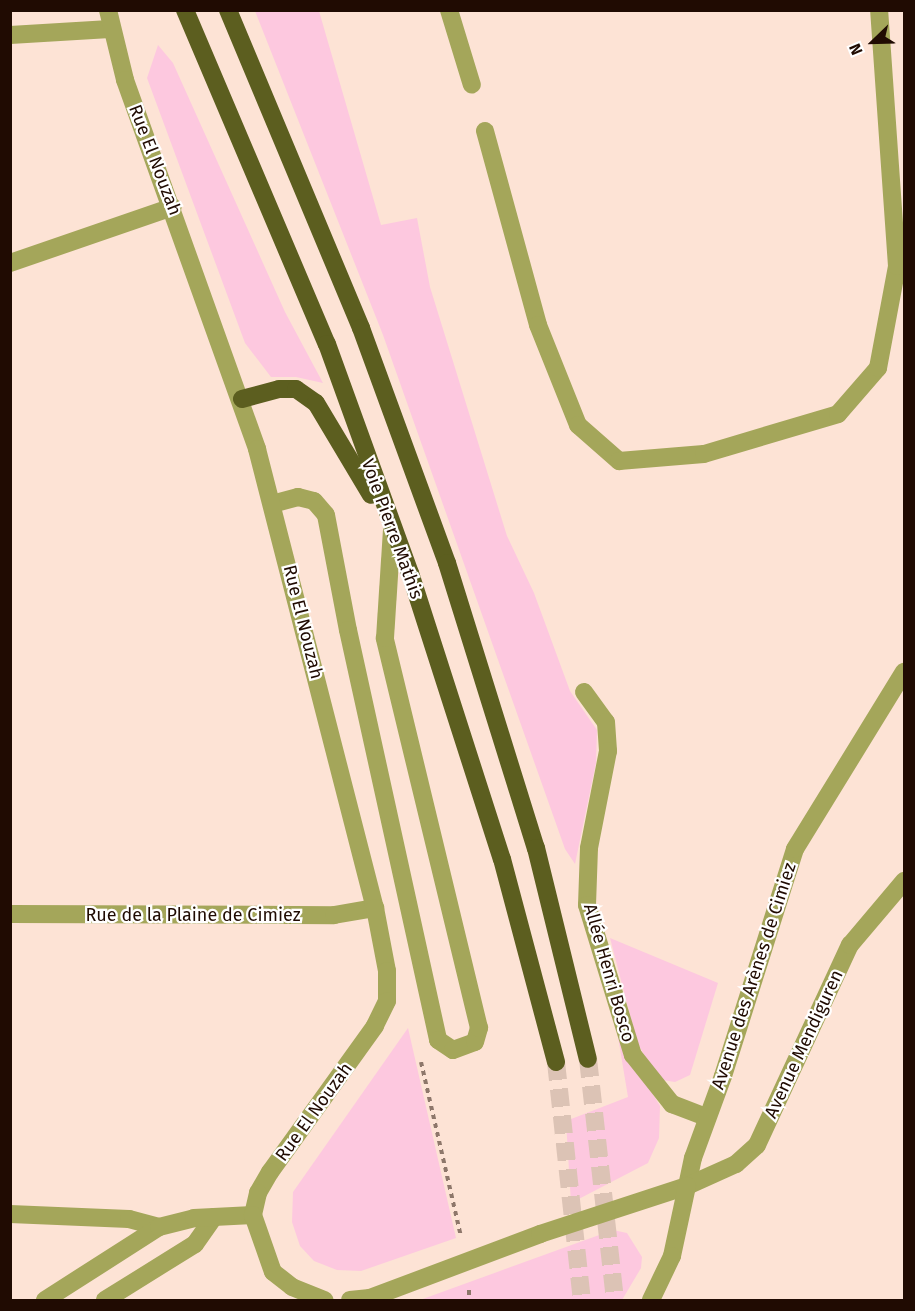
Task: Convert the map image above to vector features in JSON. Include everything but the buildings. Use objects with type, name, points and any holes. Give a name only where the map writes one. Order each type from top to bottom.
[{"type":"highway","name":"Voie Pierre Mathis","points":[[185,10],[327,344],[392,529],[410,573],[502,859],[556,1062]]},
{"type":"highway","points":[[228,10],[361,328],[447,563],[536,848],[588,1059]]},
{"type":"highway","points":[[242,399],[279,389],[296,389],[316,403],[392,529]]},
{"type":"street","name":"Rue El Nouzah","points":[[108,10],[110,29],[125,80],[242,399],[272,504],[375,908],[387,971],[387,1001],[375,1026],[270,1172],[258,1193],[253,1215]]},
{"type":"street","points":[[449,10],[472,85]]},
{"type":"street","points":[[485,130],[538,325],[573,414],[578,425],[619,461],[704,454],[838,414],[878,368],[897,266],[879,10]]},
{"type":"street","points":[[10,35],[110,29]]},
{"type":"street","points":[[10,263],[173,207]]},
{"type":"street","points":[[272,504],[298,497],[314,501],[326,515],[348,630],[438,1040],[453,1050],[475,1042],[478,1028],[385,638],[392,529]]},
{"type":"street","name":"Avenue des Arènes de Cimiez","points":[[651,1300],[672,1256],[687,1186],[706,1117],[795,849],[904,672]]},
{"type":"street","name":"Allée Henri Bosco","points":[[584,693],[606,722],[608,751],[589,848],[587,905],[633,1055],[672,1104],[706,1117]]},
{"type":"street","name":"Avenue Mendiguren","points":[[687,1186],[736,1164],[757,1145],[850,945],[904,881]]},
{"type":"street","name":"Rue de la Plaine de Cimiez","points":[[10,914],[334,915],[375,908]]},
{"type":"street","points":[[350,1300],[370,1298],[540,1234],[687,1186]]},
{"type":"street","points":[[10,1214],[129,1219],[159,1227]]},
{"type":"street","points":[[45,1300],[159,1227],[214,1217],[253,1215],[273,1272],[292,1287],[325,1300]]},
{"type":"street","points":[[105,1300],[195,1244],[214,1217]]},
{"type":"path","points":[[419,1052],[461,1236]]},
{"type":"shaded area","points":[[255,11],[319,11],[381,225],[417,218],[430,287],[507,536],[534,593],[570,691],[597,730],[596,763],[575,864],[565,849],[383,335]]},
{"type":"shaded area","points":[[158,45],[173,63],[285,312],[323,383],[296,377],[271,377],[245,343],[147,78]]},
{"type":"shaded area","points":[[610,938],[718,983],[690,1075],[675,1082],[662,1080],[652,1070],[637,1042]]},
{"type":"shaded area","points":[[408,1028],[456,1238],[361,1271],[337,1270],[314,1261],[300,1246],[292,1222],[293,1192]]},
{"type":"shaded area","points":[[618,1037],[660,1106],[659,1138],[648,1163],[571,1203],[566,1121],[628,1097]]},
{"type":"shaded area","points":[[613,1230],[627,1233],[642,1257],[641,1268],[622,1300],[420,1300]]},
{"type":"tunnel","points":[[588,1059],[615,1300]]},
{"type":"tunnel","points":[[556,1062],[582,1300]]}]
